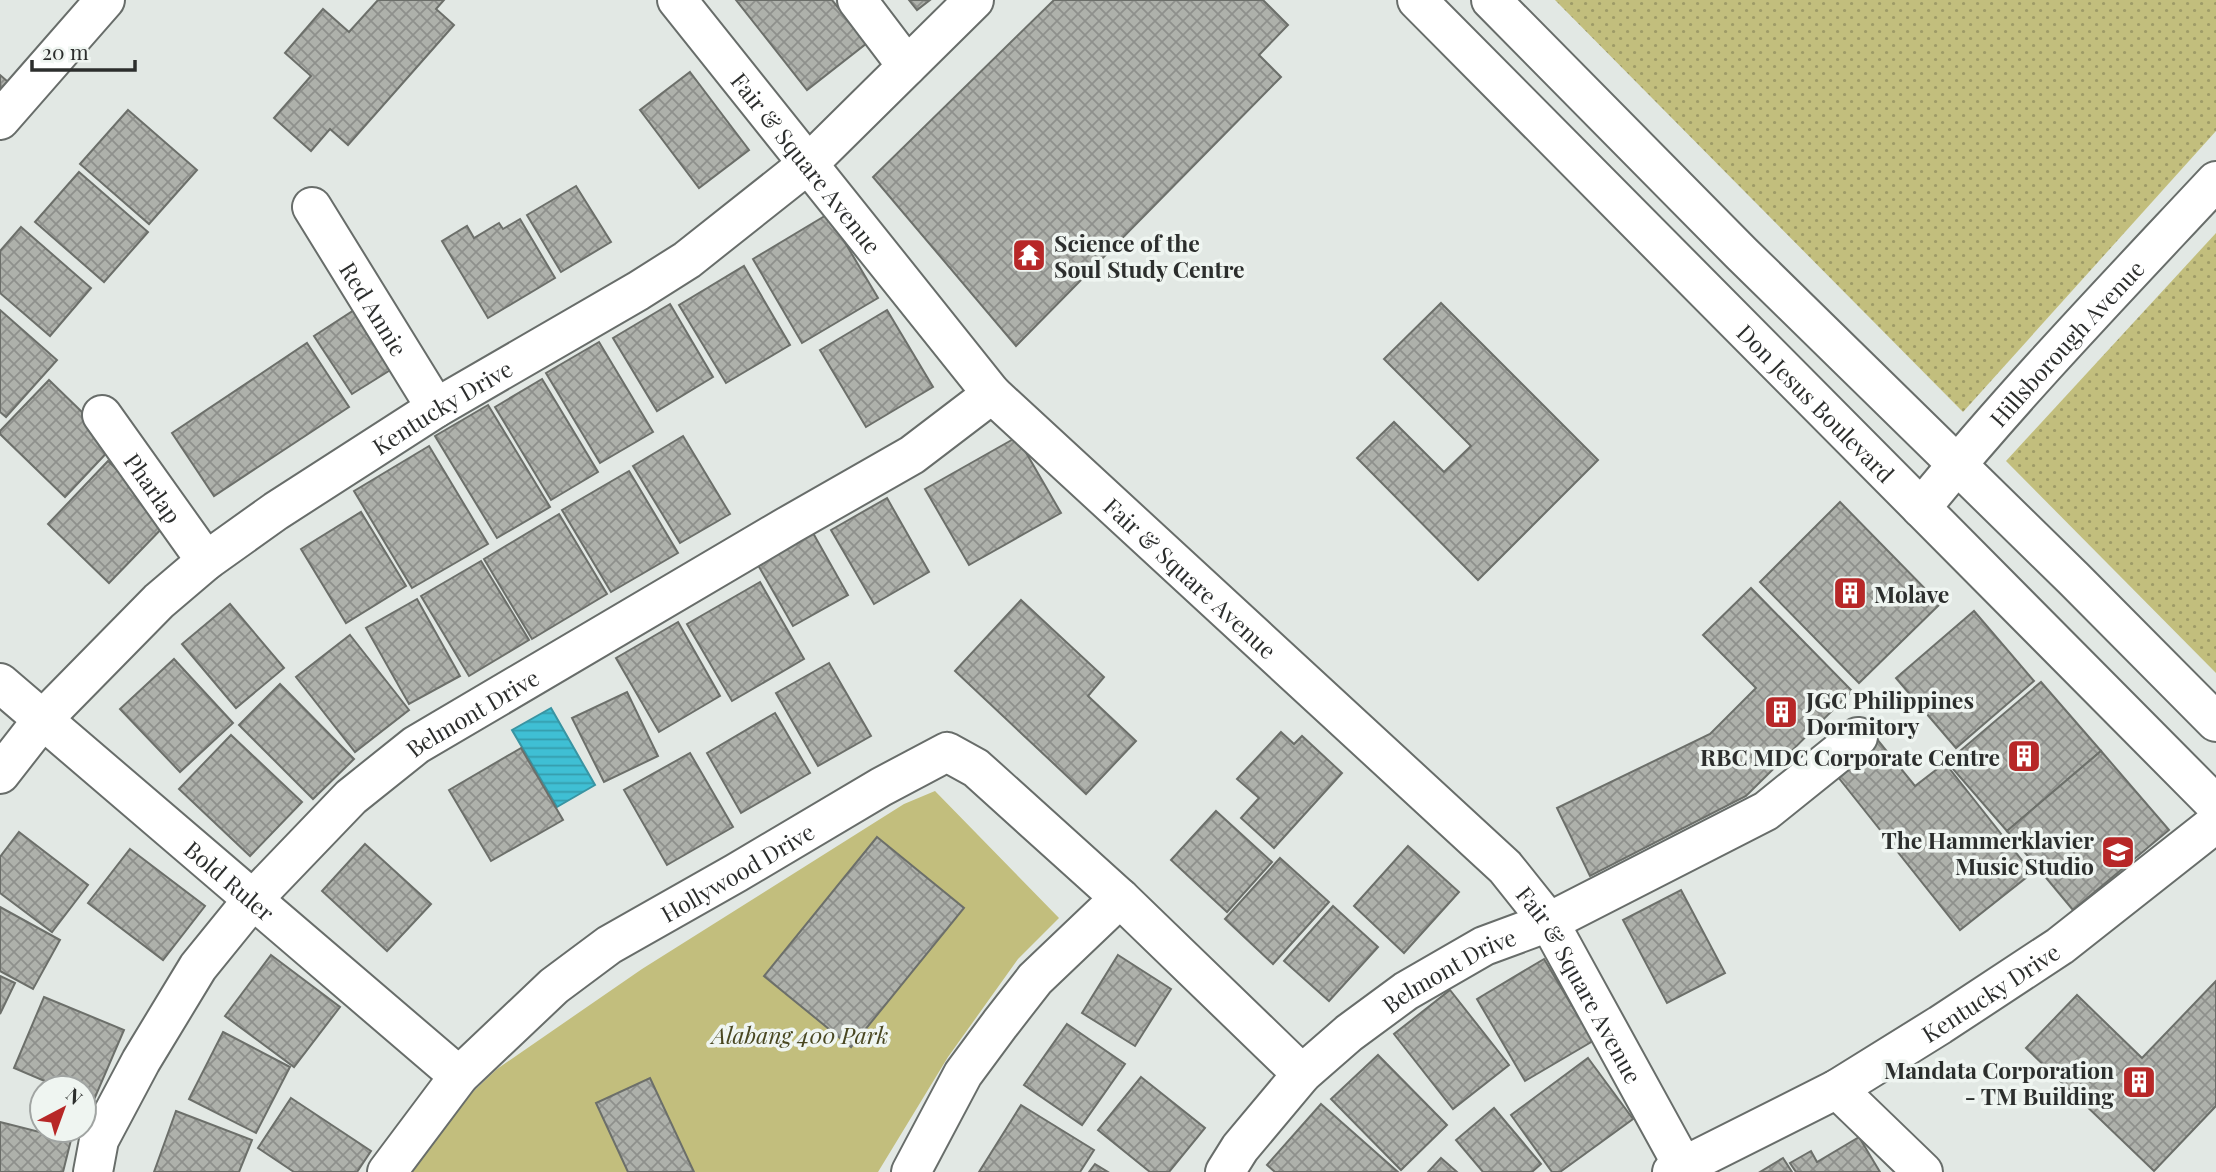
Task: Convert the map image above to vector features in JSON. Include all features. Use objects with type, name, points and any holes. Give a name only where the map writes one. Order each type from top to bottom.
[{"type":"street","points":[[0,120],[105,0]]},
{"type":"street","name":"Fair & Square Avenue","points":[[677,0],[992,394],[1505,867],[1549,922],[1677,1169]]},
{"type":"street","points":[[857,0],[907,66]]},
{"type":"street","name":"Kentucky Drive","points":[[0,774],[43,719],[159,601],[206,561],[276,511],[436,408],[687,260],[808,164],[974,0]]},
{"type":"street","name":"Don Jesus Boulevard","points":[[1417,0],[2216,805]]},
{"type":"street","points":[[1491,0],[1742,254],[2216,722]]},
{"type":"street","name":"Hillsborough Avenue","points":[[1921,508],[1956,465],[2216,181]]},
{"type":"street","name":"Red Annie","points":[[312,207],[436,408]]},
{"type":"street","name":"Belmont Drive","points":[[93,1172],[99,1140],[141,1060],[198,967],[254,898],[351,797],[416,745],[912,455],[992,394]]},
{"type":"street","name":"Pharlap","points":[[102,415],[206,561]]},
{"type":"street","points":[[2033,621],[2074,579]]},
{"type":"street","name":"Bold Ruler","points":[[0,682],[459,1076]]},
{"type":"street","name":"Belmont Drive","points":[[1225,1172],[1240,1148],[1302,1074],[1349,1033],[1406,991],[1484,946],[1549,922],[1766,811],[1858,737]]},
{"type":"street","name":"Hollywood Drive","points":[[387,1172],[459,1076],[554,986],[609,945],[881,787],[947,752],[976,768],[1120,898],[1302,1074]]},
{"type":"street","name":"Kentucky Drive","points":[[1677,1169],[1837,1088],[1940,1025],[2060,946],[2216,823]]},
{"type":"street","points":[[911,1172],[963,1074],[1000,1024],[1035,979],[1120,898]]},
{"type":"street","points":[[1837,1088],[1923,1172]]},
{"type":"green space","points":[[1555,0],[2216,0],[2216,131],[1963,412]]},
{"type":"green space","points":[[2216,233],[2216,673],[2006,461]]},
{"type":"green space","name":"Alabang 400 Park","points":[[935,791],[1059,918],[1018,959],[948,1057],[878,1172],[409,1172],[458,1106],[497,1069],[642,969],[904,804]]},
{"type":"water","points":[[551,708],[595,785],[557,807],[512,730]]},
{"type":"building","points":[[378,0],[444,0],[436,9],[454,25],[348,145],[330,129],[311,151],[274,118],[311,76],[285,53],[323,9],[349,32]]},
{"type":"building","points":[[736,0],[832,0],[867,43],[807,90]]},
{"type":"building","points":[[909,0],[930,0],[917,10]]},
{"type":"building","name":"Science of the Soul Study Centre","points":[[1054,0],[1263,0],[1288,25],[1259,55],[1281,77],[1016,346],[873,177]]},
{"type":"building","points":[[690,72],[749,150],[699,188],[640,110]]},
{"type":"building","points":[[0,75],[14,87],[0,103]]},
{"type":"building","points":[[128,110],[197,170],[149,224],[80,164]]},
{"type":"building","points":[[79,172],[148,232],[104,282],[35,222]]},
{"type":"building","points":[[576,186],[611,242],[561,272],[527,215]]},
{"type":"building","points":[[828,214],[878,298],[802,343],[753,259]]},
{"type":"building","points":[[520,219],[555,278],[488,318],[442,241],[467,226],[474,238],[499,223],[503,229]]},
{"type":"building","points":[[21,227],[91,288],[50,336],[0,293],[0,251]]},
{"type":"building","points":[[744,266],[790,345],[726,383],[679,305]]},
{"type":"building","points":[[1441,303],[1598,460],[1478,580],[1357,458],[1394,422],[1444,472],[1471,446],[1384,359]]},
{"type":"building","points":[[670,304],[713,377],[657,411],[613,338]]},
{"type":"building","points":[[362,305],[400,364],[352,394],[314,336]]},
{"type":"building","points":[[0,310],[57,360],[6,417],[0,412]]},
{"type":"building","points":[[887,310],[933,387],[866,427],[820,350]]},
{"type":"building","points":[[599,342],[653,432],[600,463],[546,373]]},
{"type":"building","points":[[307,343],[349,407],[214,496],[172,433]]},
{"type":"building","points":[[542,379],[598,472],[551,500],[495,407]]},
{"type":"building","points":[[49,380],[115,444],[65,497],[0,434]]},
{"type":"building","points":[[488,405],[550,507],[497,538],[435,436]]},
{"type":"building","points":[[683,436],[730,514],[680,543],[633,466]]},
{"type":"building","points":[[1017,437],[1061,513],[969,565],[925,489]]},
{"type":"building","points":[[429,446],[488,544],[412,588],[354,491]]},
{"type":"building","points":[[108,461],[170,520],[109,583],[48,524]]},
{"type":"building","points":[[629,471],[678,553],[611,592],[562,510]]},
{"type":"building","points":[[887,498],[929,572],[874,604],[831,530]]},
{"type":"building","name":"Molave","points":[[1840,502],[1940,604],[1859,683],[1760,582]]},
{"type":"building","points":[[361,512],[406,586],[346,623],[301,549]]},
{"type":"building","points":[[559,514],[607,594],[532,639],[484,559]]},
{"type":"building","points":[[813,533],[848,595],[793,626],[758,565]]},
{"type":"building","points":[[481,561],[529,640],[469,676],[421,596]]},
{"type":"building","points":[[760,582],[804,659],[732,701],[687,624]]},
{"type":"building","name":"JGC Philippines Dormitory","points":[[1751,588],[1852,691],[1746,796],[1590,876],[1557,808],[1710,734],[1756,688],[1703,635]]},
{"type":"building","points":[[417,599],[460,676],[409,704],[366,628]]},
{"type":"building","points":[[1021,600],[1104,677],[1088,696],[1136,741],[1086,794],[955,671]]},
{"type":"building","points":[[230,604],[284,668],[236,708],[182,644]]},
{"type":"building","points":[[1974,611],[2034,681],[1956,748],[1896,678]]},
{"type":"building","points":[[678,622],[720,696],[659,732],[616,658]]},
{"type":"building","points":[[350,635],[409,710],[355,752],[296,677]]},
{"type":"building","points":[[174,659],[233,723],[180,772],[120,709]]},
{"type":"building","points":[[829,663],[871,736],[818,766],[776,693]]},
{"type":"building","name":"RBC MDC Corporate Centre","points":[[2041,682],[2101,751],[2007,831],[1947,762]]},
{"type":"building","points":[[280,684],[354,759],[313,799],[239,725]]},
{"type":"building","points":[[627,692],[658,756],[604,782],[572,718]]},
{"type":"building","points":[[775,713],[810,773],[741,813],[707,753]]},
{"type":"building","points":[[1281,732],[1294,744],[1302,736],[1342,773],[1274,848],[1241,818],[1259,798],[1237,779]]},
{"type":"building","points":[[231,735],[302,802],[250,856],[179,789]]},
{"type":"building","points":[[1876,738],[1915,786],[1945,763],[2032,873],[1960,930],[1834,772]]},
{"type":"building","points":[[521,748],[563,820],[491,861],[449,790]]},
{"type":"building","points":[[2101,751],[2169,830],[2073,910],[2007,831]]},
{"type":"building","points":[[690,753],[733,827],[667,865],[624,790]]},
{"type":"building","points":[[1216,811],[1272,862],[1227,912],[1171,860]]},
{"type":"building","points":[[19,832],[88,885],[52,932],[0,893],[0,857]]},
{"type":"building","points":[[877,837],[964,908],[851,1047],[764,976]]},
{"type":"building","points":[[365,844],[431,904],[387,951],[322,891]]},
{"type":"building","points":[[1408,846],[1459,892],[1404,953],[1354,906]]},
{"type":"building","points":[[130,849],[205,906],[163,960],[88,903]]},
{"type":"building","points":[[1280,858],[1329,902],[1273,964],[1225,919]]},
{"type":"building","points":[[1681,890],[1725,973],[1667,1003],[1623,920]]},
{"type":"building","points":[[1333,906],[1378,947],[1329,1001],[1284,961]]},
{"type":"building","points":[[0,907],[60,940],[33,989],[0,971]]},
{"type":"building","points":[[271,955],[340,1007],[294,1067],[225,1016]]},
{"type":"building","points":[[1118,955],[1171,989],[1135,1046],[1082,1013]]},
{"type":"building","points":[[1544,959],[1593,1041],[1525,1081],[1477,999]]},
{"type":"building","points":[[0,976],[15,983],[0,1014]]},
{"type":"building","name":"Mandata Corporation - TM Building","points":[[2216,981],[2216,1106],[2154,1171],[2026,1048],[2077,995],[2142,1058]]},
{"type":"building","points":[[1450,990],[1509,1065],[1453,1109],[1394,1034]]},
{"type":"building","points":[[44,997],[124,1030],[98,1090],[98,1074],[28,1074],[14,1068]]},
{"type":"building","points":[[1067,1024],[1125,1064],[1082,1125],[1024,1085]]},
{"type":"building","points":[[223,1032],[290,1067],[256,1133],[189,1099]]},
{"type":"building","points":[[1378,1055],[1447,1125],[1401,1170],[1331,1099]]},
{"type":"building","points":[[1588,1058],[1633,1119],[1560,1172],[1552,1172],[1511,1115]]},
{"type":"building","points":[[1141,1077],[1205,1128],[1169,1172],[1150,1172],[1098,1130]]},
{"type":"building","points":[[650,1078],[694,1172],[628,1172],[596,1103]]},
{"type":"building","points":[[291,1098],[371,1151],[357,1172],[294,1172],[258,1148]]},
{"type":"building","points":[[1321,1104],[1398,1172],[1275,1172],[1267,1165]]},
{"type":"building","points":[[1021,1105],[1094,1150],[1080,1172],[979,1172]]},
{"type":"building","points":[[1494,1108],[1541,1164],[1532,1172],[1483,1172],[1456,1140]]},
{"type":"building","points":[[176,1111],[252,1140],[239,1172],[154,1172]]},
{"type":"building","points":[[0,1122],[28,1129],[28,1144],[70,1144],[63,1172],[0,1172]]},
{"type":"building","points":[[1859,1137],[1880,1172],[1796,1172],[1790,1163],[1811,1151],[1817,1162]]},
{"type":"building","points":[[1441,1158],[1457,1172],[1428,1172]]},
{"type":"building","points":[[1783,1158],[1792,1172],[1760,1172]]},
{"type":"building","points":[[1095,1164],[1108,1172],[1089,1172]]},
{"type":"place","name":"Science of the Soul Study Centre","points":[[1029,255]]},
{"type":"place","name":"Molave","points":[[1850,593]]},
{"type":"place","name":"JGC Philippines Dormitory","points":[[1781,712]]},
{"type":"place","name":"RBC MDC Corporate Centre","points":[[2024,756]]},
{"type":"place","name":"The Hammerklavier Music Studio","points":[[2118,852]]},
{"type":"place","name":"Mandata Corporation - TM Building","points":[[2139,1082]]}]
